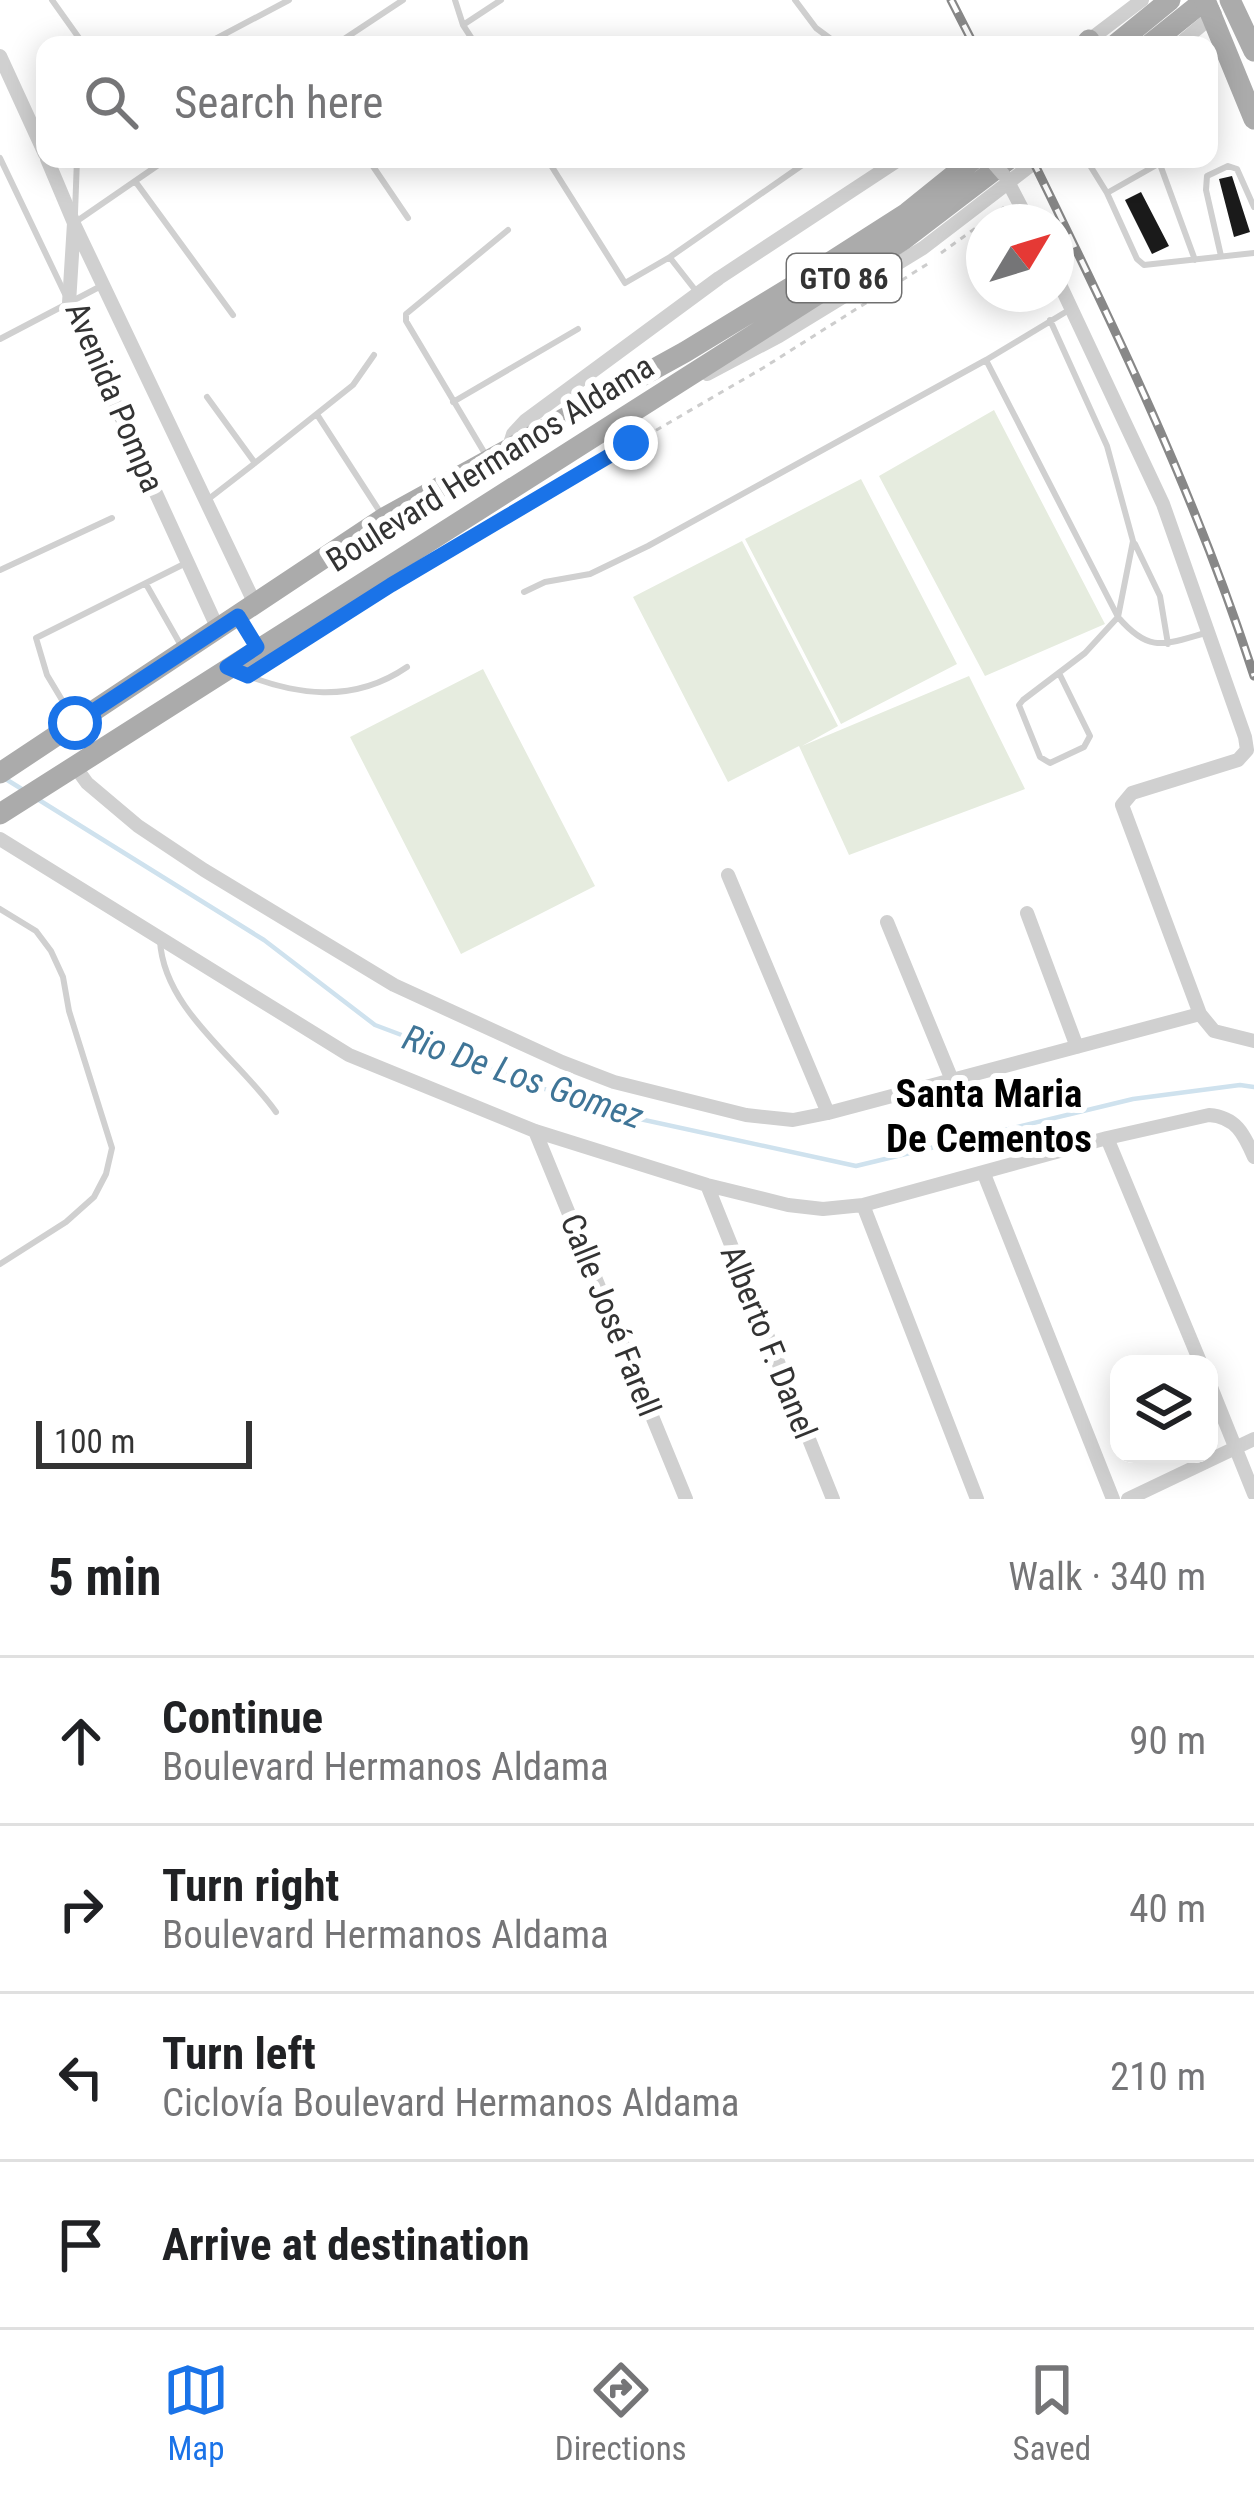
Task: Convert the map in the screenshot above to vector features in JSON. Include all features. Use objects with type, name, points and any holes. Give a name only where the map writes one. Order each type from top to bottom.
[{"type":"main road","points":[[1126,36],[1170,0]]},
{"type":"main road","points":[[1164,36],[1215,5]]},
{"type":"main road","points":[[1215,5],[1254,51]]},
{"type":"main road","points":[[1215,5],[1254,118]]},
{"type":"main road","name":"Boulevard Hermanos Aldama","points":[[0,773],[384,518],[790,289],[907,213],[963,168]]},
{"type":"main road","name":"Boulevard Hermanos Aldama","points":[[0,814],[1007,172]]},
{"type":"main road","points":[[246,610],[257,647]]},
{"type":"street","points":[[1095,36],[1142,0]]},
{"type":"street","points":[[1186,36],[1215,5]]},
{"type":"street","name":"Avenida Pompa","points":[[0,56],[36,134]]},
{"type":"street","name":"Avenida Pompa","points":[[51,168],[74,223],[69,303],[218,628]]},
{"type":"street","points":[[498,455],[524,421],[699,294],[887,168]]},
{"type":"street","points":[[1007,172],[1020,204]]},
{"type":"street","points":[[74,223],[206,501],[246,610]]},
{"type":"street","points":[[1074,312],[1163,504],[1247,750],[1238,760],[1132,793],[1122,805],[1124,817],[1200,1014],[1214,1031],[1254,1041]]},
{"type":"street","points":[[67,769],[187,859],[415,995],[562,1062],[660,1096],[772,1120],[793,1120],[1200,1014]]},
{"type":"street","points":[[0,839],[349,1055],[535,1131],[707,1185],[788,1205],[823,1209],[863,1205],[1106,1138],[1209,1115],[1239,1126],[1254,1157]]},
{"type":"street","points":[[728,875],[827,1113]]},
{"type":"street","points":[[1028,914],[1077,1047]]},
{"type":"street","points":[[887,922],[952,1080]]},
{"type":"street","name":"Calle José Farell","points":[[535,1131],[686,1499]]},
{"type":"street","points":[[1106,1138],[1197,1355]]},
{"type":"street","points":[[985,1174],[1113,1499]]},
{"type":"street","name":"Alberto F. Danel","points":[[707,1185],[833,1499]]},
{"type":"street","points":[[863,1205],[977,1499]]},
{"type":"street","points":[[1218,1404],[1254,1494]]},
{"type":"street","points":[[1128,1499],[1254,1439]]},
{"type":"lane","points":[[52,0],[77,36]]},
{"type":"lane","points":[[221,36],[289,0]]},
{"type":"lane","points":[[349,36],[403,0]]},
{"type":"lane","points":[[454,0],[470,36]]},
{"type":"lane","points":[[463,25],[501,0]]},
{"type":"lane","points":[[795,0],[827,36]]},
{"type":"lane","points":[[0,158],[69,303]]},
{"type":"lane","points":[[1221,256],[1207,176],[1228,166],[1238,169],[1254,207]]},
{"type":"lane","points":[[74,223],[77,168]]},
{"type":"lane","points":[[74,223],[154,168]]},
{"type":"lane","points":[[374,168],[408,218]]},
{"type":"lane","points":[[554,168],[625,283],[798,168]]},
{"type":"lane","points":[[1092,168],[1140,262],[1150,265],[1254,253]]},
{"type":"lane","points":[[1107,193],[1148,168]]},
{"type":"lane","points":[[1162,168],[1195,260]]},
{"type":"lane","points":[[135,181],[233,315]]},
{"type":"lane","points":[[498,455],[453,402],[406,314],[508,230]]},
{"type":"lane","points":[[670,257],[699,294]]},
{"type":"lane","points":[[0,339],[104,285]]},
{"type":"lane","points":[[524,592],[545,582],[590,574],[648,546],[1065,312]]},
{"type":"lane","points":[[1050,320],[1107,446],[1133,541],[1160,596],[1168,644]]},
{"type":"lane","points":[[453,402],[578,329]]},
{"type":"lane","points":[[206,501],[318,416],[352,385],[374,356]]},
{"type":"lane","points":[[986,360],[1118,617],[1144,642],[1168,644],[1210,632]]},
{"type":"lane","points":[[207,397],[255,463]]},
{"type":"lane","points":[[318,416],[384,518]]},
{"type":"lane","points":[[0,570],[112,518]]},
{"type":"lane","points":[[1059,673],[1090,736],[1084,747],[1050,763],[1040,757],[1019,705],[1059,673],[1085,653],[1118,617],[1133,541]]},
{"type":"lane","points":[[75,723],[47,675],[36,638],[188,563]]},
{"type":"lane","points":[[146,584],[184,651]]},
{"type":"lane","points":[[227,667],[273,687],[330,693],[360,689],[407,667]]},
{"type":"lane","points":[[0,909],[36,931],[64,977],[69,1011],[112,1148],[94,1197],[66,1222],[0,1264]]},
{"type":"lane","points":[[160,941],[161,964],[215,1048],[255,1082],[276,1112]]},
{"type":"path","points":[[451,550],[902,283],[1017,198]]},
{"type":"shaded area","points":[[994,410],[1105,624],[985,676],[879,476]]},
{"type":"shaded area","points":[[861,479],[957,664],[841,724],[745,539]]},
{"type":"shaded area","points":[[742,541],[838,726],[802,746],[969,676],[1025,789],[849,855],[799,746],[728,782],[633,597]]},
{"type":"shaded area","points":[[483,669],[595,886],[461,954],[350,737]]},
{"type":"building","points":[[1232,176],[1250,232],[1234,237],[1219,179]]},
{"type":"building","points":[[1141,192],[1169,246],[1152,254],[1125,200]]},
{"type":"waterway","name":"Rio De Los Gomez","points":[[4,778],[25,791]]},
{"type":"waterway","name":"Rio De Los Gomez","points":[[39,800],[264,940],[375,1025],[603,1111],[856,1166],[1133,1099],[1254,1087]]},
{"type":"railway","points":[[951,0],[969,36]]},
{"type":"railway","points":[[1036,168],[1180,478],[1254,676]]},
{"type":"district","name":"Santa Maria De Cementos","points":[[989,1116]]},
{"type":"route","points":[[75,723],[238,616],[257,647],[227,667],[248,676],[631,443]]}]
